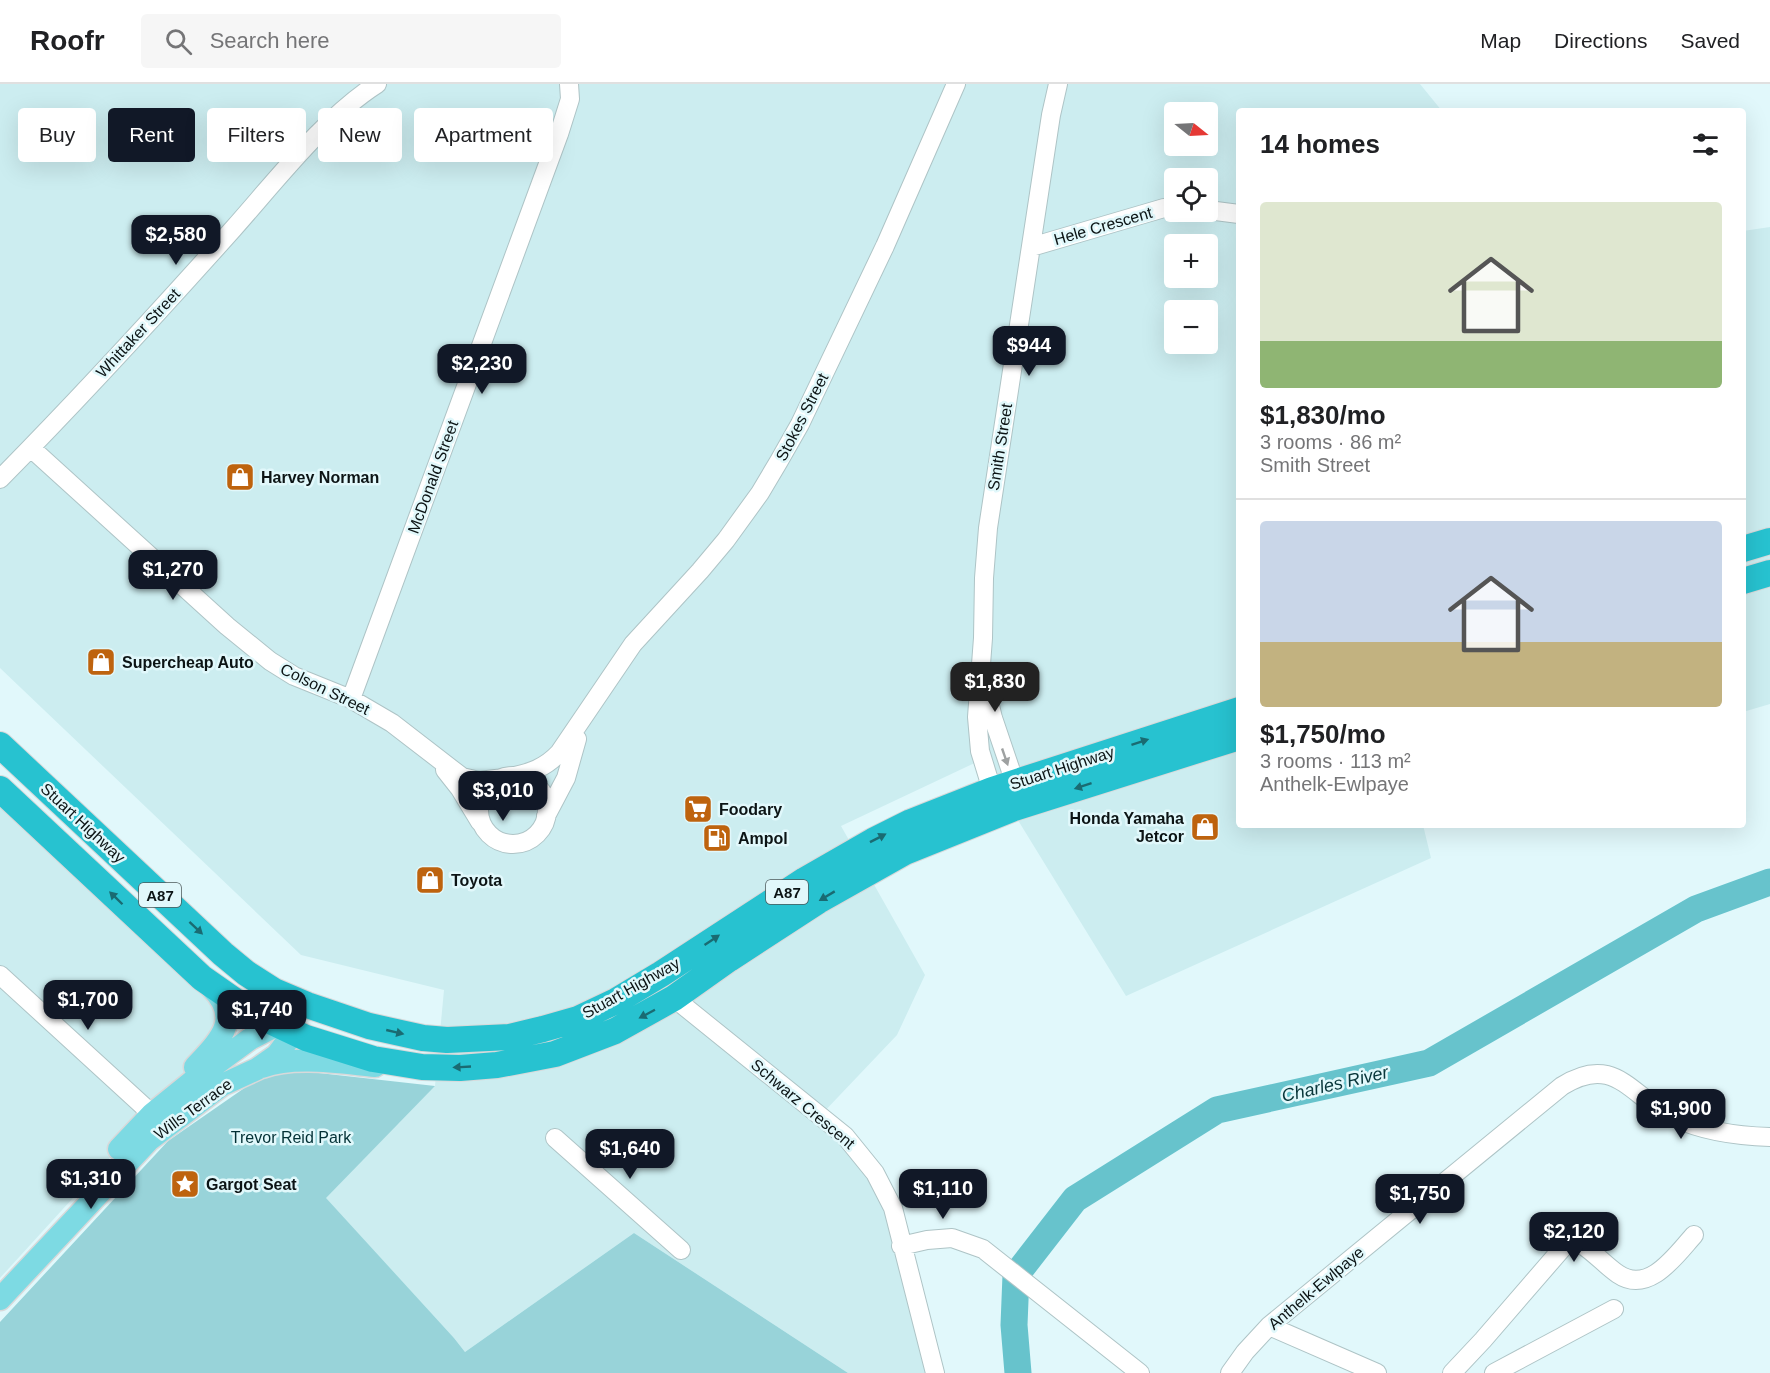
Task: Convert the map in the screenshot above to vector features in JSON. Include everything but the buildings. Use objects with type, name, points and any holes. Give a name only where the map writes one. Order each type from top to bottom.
[{"type":"highway","points":[[1746,548],[1770,541]]},
{"type":"highway","points":[[1746,580],[1770,573]]},
{"type":"highway","name":"Stuart Highway","points":[[0,789],[202,978],[232,1000],[285,1025],[373,1059],[422,1067],[460,1068],[497,1065],[555,1054],[615,1031],[674,999],[729,959],[857,878],[1008,798],[1236,711]]},
{"type":"highway","name":"Stuart Highway","points":[[0,745],[223,954],[259,982],[307,1005],[369,1026],[423,1038],[471,1040],[510,1037],[578,1018],[616,1001],[805,880],[863,846],[911,822],[1236,738]]},
{"type":"highway","points":[[661,974],[674,999]]},
{"type":"main road","points":[[159,1120],[223,1034],[227,1016],[225,1006],[219,995],[202,978]]},
{"type":"main road","points":[[259,982],[283,1005],[285,1025],[312,1016],[338,1016]]},
{"type":"main road","name":"Wills Terrace","points":[[0,1278],[159,1120],[250,1039],[285,1025],[288,1041],[277,1055],[257,1069],[222,1085],[159,1120],[136,1153],[0,1299]]},
{"type":"main road","points":[[257,1069],[278,1063],[294,1062],[393,1068],[422,1067]]},
{"type":"street","name":"Whittaker Street","points":[[0,479],[181,287],[316,138],[342,112],[377,84]]},
{"type":"street","name":"McDonald Street","points":[[351,699],[559,134],[570,99],[569,84]]},
{"type":"street","name":"Smith Street","points":[[1051,115],[1052,84]]},
{"type":"street","name":"Smith Street","points":[[1008,798],[984,765],[978,734],[984,578],[988,528],[1051,115],[1058,84]]},
{"type":"street","name":"Stokes Street","points":[[590,710],[633,644],[700,572],[726,540],[779,461],[805,413],[885,246],[955,85]]},
{"type":"street","name":"Hele Crescent","points":[[1031,247],[1164,208]]},
{"type":"street","points":[[1218,211],[1236,214]]},
{"type":"street","name":"Colson Street","points":[[31,448],[227,626],[270,661],[294,676],[351,699],[392,723],[454,772],[471,780],[507,777]]},
{"type":"street","points":[[590,710],[572,753],[566,778],[544,824],[534,837],[518,844],[502,843],[494,838],[483,826],[479,811],[488,787],[507,777],[534,771],[552,761],[567,745],[590,710]]},
{"type":"street","name":"Colson Street","points":[[435,757],[460,789],[483,826]]},
{"type":"street","points":[[507,777],[527,780],[535,785],[545,800],[546,816]]},
{"type":"street","points":[[0,975],[159,1120]]},
{"type":"street","name":"Schwarz Crescent","points":[[674,999],[845,1136],[875,1173],[892,1208],[935,1373]]},
{"type":"street","name":"Anthelk-Ewlpaye","points":[[1230,1373],[1245,1352],[1269,1326],[1562,1086],[1576,1077],[1590,1074],[1615,1077],[1625,1082],[1652,1106],[1676,1119],[1736,1136],[1770,1137]]},
{"type":"street","points":[[555,1138],[681,1250]]},
{"type":"street","points":[[1452,1373],[1566,1244],[1574,1242],[1581,1244],[1619,1274],[1636,1280],[1658,1272],[1694,1235]]},
{"type":"street","points":[[901,1246],[927,1240],[952,1238],[982,1249],[1140,1373]]},
{"type":"street","points":[[1494,1373],[1614,1309]]},
{"type":"street","points":[[1269,1326],[1377,1373]]},
{"type":"shaded area","points":[[0,84],[1420,84],[1440,108],[1236,108],[1236,828],[1424,828],[1431,858],[1126,996],[981,760],[841,826],[925,975],[897,1035],[820,1116],[875,1173],[935,1373],[848,1373],[634,1233],[465,1352],[325,1198],[435,1086],[444,990],[301,955],[0,668]]},
{"type":"shaded area","points":[[1770,227],[1770,704],[1746,711],[1746,231]]},
{"type":"shaded area","points":[[0,789],[174,953],[228,1028],[0,1278]]},
{"type":"green space","name":"Trevor Reid Park","points":[[292,1070],[435,1086],[326,1198],[465,1352],[634,1233],[848,1373],[0,1373],[0,1322],[168,1141],[259,1078]]},
{"type":"waterway","name":"Charles River","points":[[1018,1373],[1014,1325],[1016,1275],[1075,1199],[1217,1110],[1429,1063],[1696,909],[1770,882]]},
{"type":"place","name":"Harvey Norman","points":[[240,477]]},
{"type":"place","name":"Supercheap Auto","points":[[101,662]]},
{"type":"place","name":"Foodary","points":[[698,809]]},
{"type":"place","name":"Honda Yamaha Jetcor","points":[[1205,827]]},
{"type":"place","name":"Ampol","points":[[717,838]]},
{"type":"place","name":"Toyota","points":[[430,880]]},
{"type":"place","name":"Gargot Seat","points":[[185,1184]]}]
